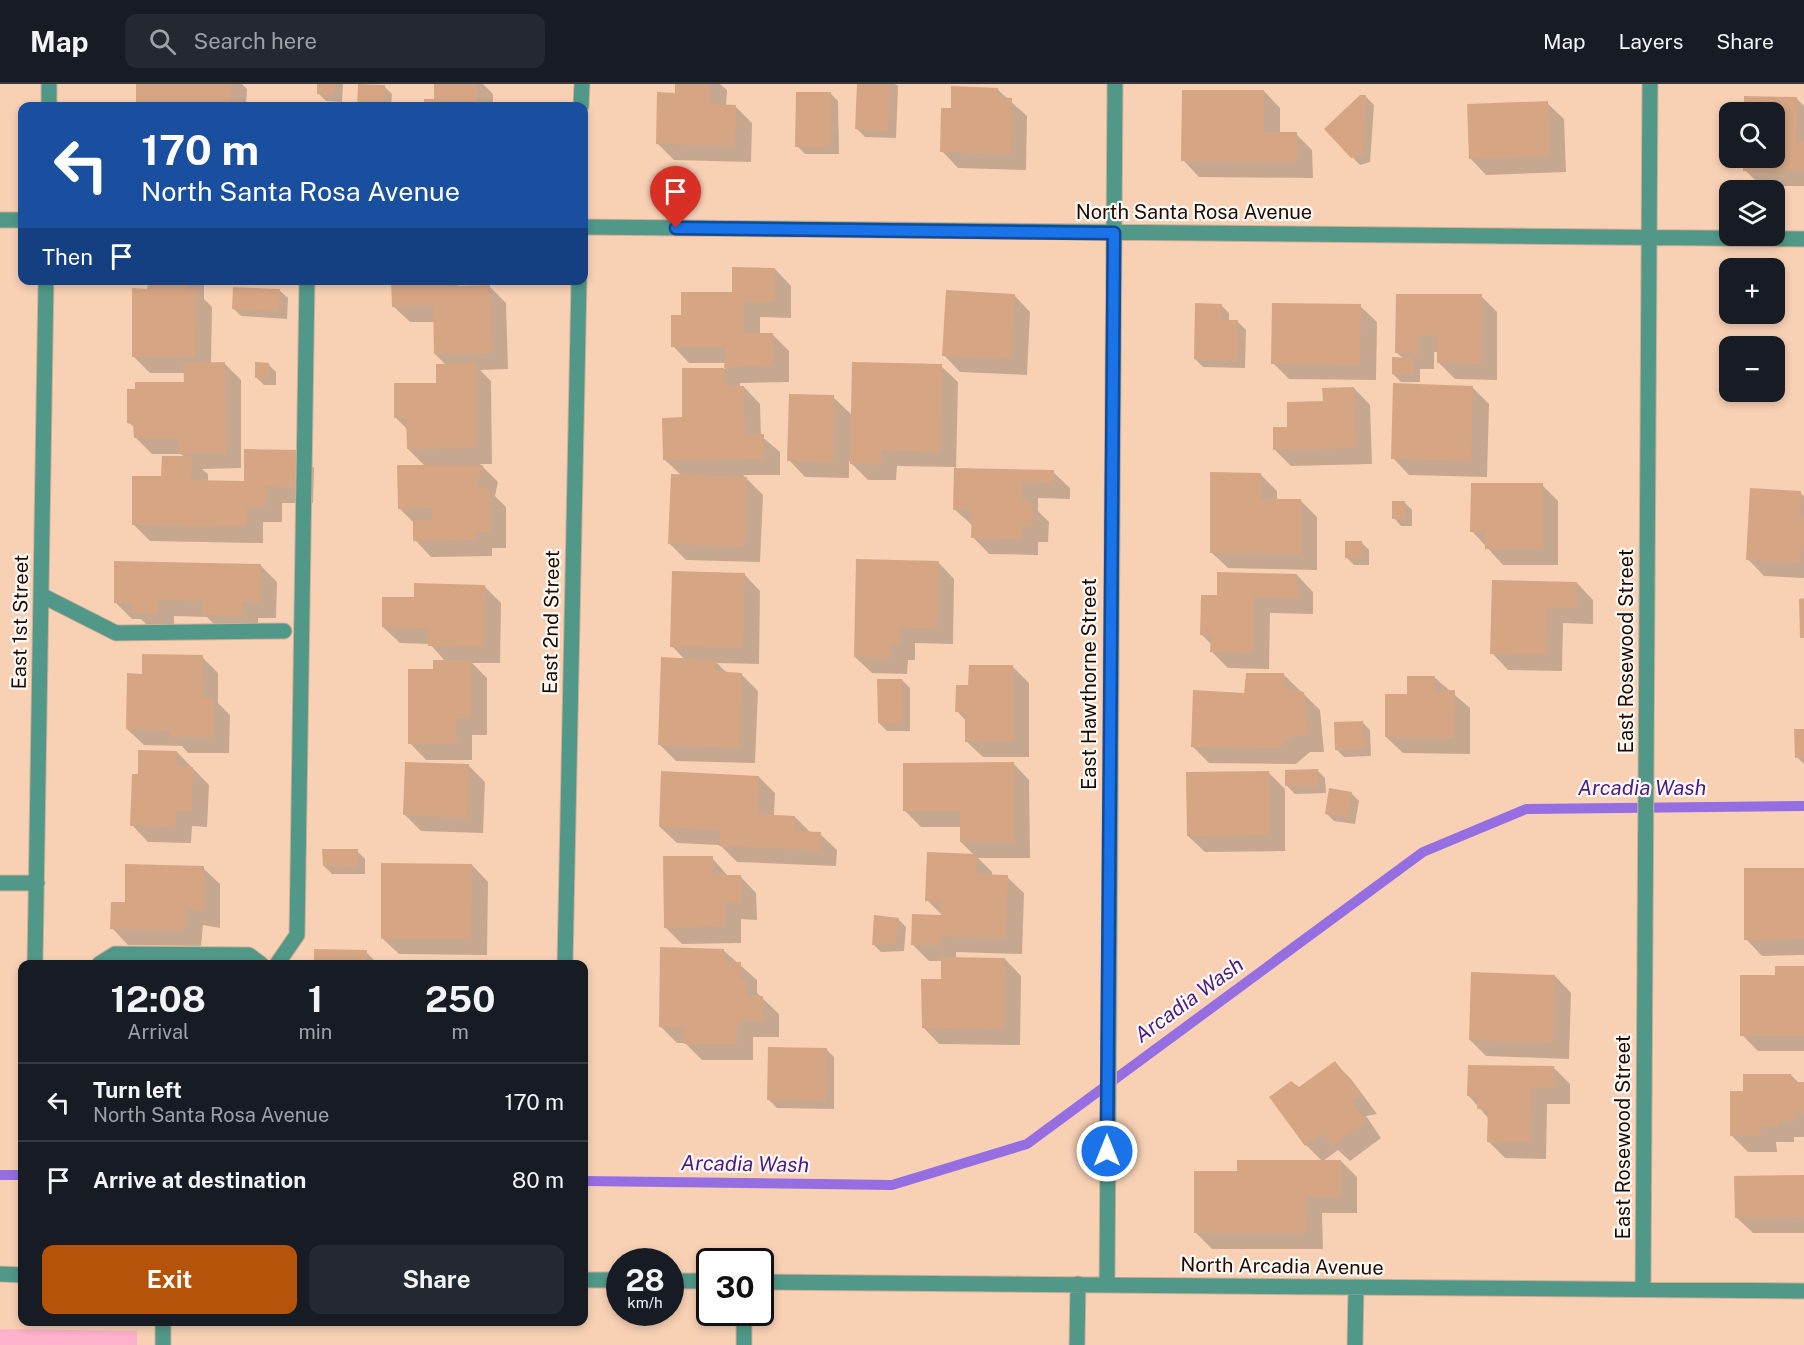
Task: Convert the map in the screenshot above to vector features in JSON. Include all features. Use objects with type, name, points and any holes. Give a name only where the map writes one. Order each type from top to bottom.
[{"type":"street","points":[[49,84],[49,102]]},
{"type":"street","points":[[581,102],[582,84]]},
{"type":"street","name":"East Hawthorne Street","points":[[1107,1285],[1115,84]]},
{"type":"street","name":"East Rosewood Street","points":[[1643,1290],[1650,84]]},
{"type":"street","points":[[0,220],[18,220]]},
{"type":"street","name":"North Santa Rosa Avenue","points":[[588,227],[1804,239]]},
{"type":"street","name":"East 1st Street","points":[[35,960],[46,285]]},
{"type":"street","points":[[280,960],[297,934],[307,285]]},
{"type":"street","name":"East 2nd Street","points":[[565,960],[579,285]]},
{"type":"street","points":[[41,596],[116,633],[284,631]]},
{"type":"street","points":[[0,883],[37,883]]},
{"type":"street","points":[[105,960],[115,954],[249,955],[256,960]]},
{"type":"street","points":[[0,1274],[18,1275]]},
{"type":"street","points":[[588,1280],[606,1280]]},
{"type":"street","name":"North Arcadia Avenue","points":[[774,1282],[1804,1291]]},
{"type":"street","points":[[1077,1345],[1078,1284]]},
{"type":"street","points":[[1355,1345],[1356,1287]]},
{"type":"street","points":[[163,1326],[163,1345]]},
{"type":"street","points":[[744,1326],[744,1345]]},
{"type":"shaded area","points":[[0,1329],[137,1331],[137,1345],[0,1345]]},
{"type":"building","points":[[136,84],[231,84],[230,102],[136,102]]},
{"type":"building","points":[[317,84],[335,84],[334,95],[317,94]]},
{"type":"building","points":[[358,84],[385,85],[384,102],[357,102]]},
{"type":"building","points":[[434,84],[477,84],[477,102],[424,102],[424,99],[434,99]]},
{"type":"building","points":[[675,84],[710,84],[710,104],[736,105],[735,146],[656,144],[657,92],[675,93]]},
{"type":"building","points":[[857,84],[890,84],[888,131],[855,129]]},
{"type":"building","points":[[951,86],[998,88],[998,97],[1012,98],[1011,154],[940,152],[941,108],[951,108]]},
{"type":"building","points":[[1182,90],[1264,90],[1264,132],[1297,132],[1297,162],[1181,161]]},
{"type":"building","points":[[796,92],[831,92],[831,147],[795,147]]},
{"type":"building","points":[[1360,95],[1366,95],[1363,154],[1351,158],[1324,129]]},
{"type":"building","points":[[1744,96],[1797,97],[1796,141],[1804,141],[1804,170],[1743,171],[1743,168],[1785,168],[1785,102],[1744,102]]},
{"type":"building","points":[[1548,101],[1550,156],[1469,159],[1467,104]]},
{"type":"building","points":[[732,267],[775,268],[775,302],[744,302],[744,333],[773,333],[773,366],[724,368],[726,347],[671,347],[671,315],[681,315],[681,292],[732,292]]},
{"type":"building","points":[[148,285],[188,285],[188,289],[196,289],[195,357],[132,357],[132,288],[148,289]]},
{"type":"building","points":[[391,285],[490,285],[492,353],[434,354],[433,305],[392,307]]},
{"type":"building","points":[[233,287],[280,289],[279,312],[232,309]]},
{"type":"building","points":[[946,290],[1015,294],[1011,359],[942,356]]},
{"type":"building","points":[[1396,294],[1482,294],[1481,364],[1437,363],[1437,336],[1418,336],[1418,354],[1395,353]]},
{"type":"building","points":[[1195,303],[1222,304],[1221,320],[1238,320],[1237,361],[1194,359]]},
{"type":"building","points":[[1272,303],[1361,304],[1360,365],[1271,364]]},
{"type":"building","points":[[1392,357],[1413,358],[1413,375],[1392,374]]},
{"type":"building","points":[[225,362],[226,453],[178,453],[178,438],[134,438],[133,425],[127,423],[127,389],[135,389],[135,382],[184,382],[183,363]]},
{"type":"building","points":[[255,362],[269,363],[269,378],[255,378]]},
{"type":"building","points":[[852,362],[942,364],[940,452],[881,450],[881,465],[850,464]]},
{"type":"building","points":[[476,363],[476,448],[407,449],[406,419],[394,418],[394,383],[436,383],[436,364]]},
{"type":"building","points":[[682,368],[724,368],[724,386],[744,386],[745,435],[764,434],[764,459],[663,460],[662,418],[682,417]]},
{"type":"building","points":[[1393,383],[1473,386],[1471,461],[1391,459]]},
{"type":"building","points":[[1354,387],[1356,448],[1273,450],[1273,427],[1287,427],[1287,402],[1323,401],[1322,388]]},
{"type":"building","points":[[789,394],[834,395],[833,462],[787,461]]},
{"type":"building","points":[[244,449],[298,450],[298,488],[266,487],[266,506],[247,506],[247,527],[132,525],[132,476],[161,476],[162,456],[192,456],[191,480],[244,481]]},
{"type":"building","points":[[397,465],[483,465],[477,486],[490,489],[490,532],[476,532],[477,540],[413,541],[413,520],[432,520],[432,508],[398,509]]},
{"type":"building","points":[[954,468],[1054,470],[1054,483],[1022,482],[1022,499],[1033,504],[1032,526],[1022,526],[1022,539],[971,538],[972,510],[953,510]]},
{"type":"building","points":[[1210,472],[1261,473],[1261,499],[1301,499],[1301,554],[1210,553]]},
{"type":"building","points":[[671,474],[747,477],[745,547],[668,544]]},
{"type":"building","points":[[1471,483],[1543,483],[1543,549],[1485,549],[1485,531],[1470,532]]},
{"type":"building","points":[[1750,488],[1801,491],[1800,518],[1804,518],[1804,547],[1801,546],[1800,563],[1746,560]]},
{"type":"building","points":[[1392,501],[1405,501],[1405,519],[1392,519]]},
{"type":"building","points":[[1345,541],[1362,541],[1362,558],[1345,558]]},
{"type":"building","points":[[856,559],[939,561],[937,629],[900,627],[899,644],[892,644],[891,658],[854,657]]},
{"type":"building","points":[[114,561],[261,564],[260,602],[242,602],[242,616],[203,615],[203,601],[158,600],[158,613],[132,613],[133,603],[114,603]]},
{"type":"building","points":[[672,571],[745,573],[743,648],[670,647]]},
{"type":"building","points":[[1217,572],[1297,574],[1297,598],[1254,597],[1253,653],[1210,652],[1211,635],[1200,635],[1201,595],[1217,595]]},
{"type":"building","points":[[1492,580],[1577,582],[1577,608],[1547,608],[1546,655],[1490,654]]},
{"type":"building","points":[[414,583],[485,585],[484,647],[428,646],[428,628],[382,627],[382,597],[414,597]]},
{"type":"building","points":[[1804,598],[1804,638],[1800,638],[1799,599]]},
{"type":"building","points":[[142,654],[203,655],[202,697],[214,697],[213,737],[170,737],[170,731],[126,729],[127,673],[142,674]]},
{"type":"building","points":[[661,657],[716,660],[716,671],[742,673],[739,748],[658,745]]},
{"type":"building","points":[[433,660],[471,660],[471,719],[456,719],[457,744],[408,744],[408,669],[433,669]]},
{"type":"building","points":[[969,665],[1013,665],[1013,741],[965,742],[965,712],[955,712],[956,685],[968,685]]},
{"type":"building","points":[[1246,673],[1284,673],[1284,688],[1304,692],[1308,736],[1293,736],[1279,748],[1191,747],[1193,690],[1244,693]]},
{"type":"building","points":[[1407,676],[1435,676],[1435,691],[1455,690],[1454,738],[1385,737],[1385,694],[1407,694]]},
{"type":"building","points":[[877,679],[902,679],[903,723],[878,723]]},
{"type":"building","points":[[1363,721],[1364,749],[1335,750],[1334,722]]},
{"type":"building","points":[[1794,729],[1804,729],[1804,757],[1795,758]]},
{"type":"building","points":[[138,750],[177,751],[177,766],[193,767],[192,811],[176,811],[175,827],[130,826],[132,774],[138,774]]},
{"type":"building","points":[[405,762],[469,764],[467,818],[403,815]]},
{"type":"building","points":[[1014,762],[1014,842],[960,842],[960,811],[903,811],[903,763]]},
{"type":"building","points":[[1318,769],[1318,786],[1285,786],[1285,770]]},
{"type":"building","points":[[661,771],[759,776],[758,814],[795,816],[795,831],[821,832],[820,850],[719,846],[720,830],[659,827]]},
{"type":"building","points":[[1269,771],[1270,835],[1187,836],[1186,772]]},
{"type":"building","points":[[1329,788],[1352,792],[1348,817],[1325,814]]},
{"type":"building","points":[[322,849],[358,849],[358,867],[323,866]]},
{"type":"building","points":[[927,852],[976,854],[976,874],[1008,875],[1006,938],[940,936],[940,945],[911,945],[912,914],[941,915],[941,901],[925,901]]},
{"type":"building","points":[[663,856],[713,856],[713,875],[741,875],[741,904],[725,903],[725,927],[664,928]]},
{"type":"building","points":[[381,863],[472,864],[471,939],[381,939]]},
{"type":"building","points":[[125,864],[204,866],[204,912],[187,909],[185,930],[110,929],[111,902],[125,902]]},
{"type":"building","points":[[1744,868],[1804,868],[1804,939],[1744,940]]},
{"type":"building","points":[[874,915],[899,918],[896,944],[872,945]]},
{"type":"building","points":[[660,947],[724,949],[724,962],[741,962],[741,979],[746,980],[746,996],[763,996],[763,1021],[737,1021],[737,1044],[684,1044],[684,1027],[659,1027]]},
{"type":"building","points":[[314,949],[367,950],[367,960],[314,960]]},
{"type":"building","points":[[941,957],[1005,958],[1004,1029],[922,1028],[921,979],[941,979]]},
{"type":"building","points":[[1775,966],[1804,966],[1804,1036],[1740,1036],[1740,975],[1775,975]]},
{"type":"building","points":[[1471,972],[1555,975],[1553,1043],[1469,1040]]},
{"type":"building","points":[[768,1047],[827,1048],[826,1101],[767,1100]]},
{"type":"building","points":[[1335,1061],[1362,1097],[1351,1100],[1366,1121],[1332,1146],[1323,1133],[1305,1146],[1269,1097],[1291,1081],[1299,1087]]},
{"type":"building","points":[[1468,1065],[1554,1066],[1554,1088],[1531,1088],[1530,1143],[1487,1142],[1488,1109],[1477,1109],[1478,1096],[1467,1096]]},
{"type":"building","points":[[1743,1074],[1791,1074],[1791,1082],[1804,1082],[1804,1113],[1795,1113],[1796,1121],[1778,1121],[1778,1126],[1760,1126],[1761,1136],[1730,1136],[1730,1091],[1743,1091]]},
{"type":"building","points":[[1237,1160],[1341,1160],[1341,1197],[1306,1197],[1307,1233],[1194,1233],[1194,1171],[1237,1171]]},
{"type":"building","points":[[1804,1175],[1804,1217],[1735,1218],[1734,1176]]},
{"type":"waterway","name":"Arcadia Wash","points":[[588,1181],[892,1185],[1027,1144],[1423,852],[1526,809],[1804,806]]},
{"type":"waterway","name":"Arcadia Wash","points":[[0,1175],[18,1175]]},
{"type":"route","points":[[676,228],[1114,233],[1107,1151]]}]
